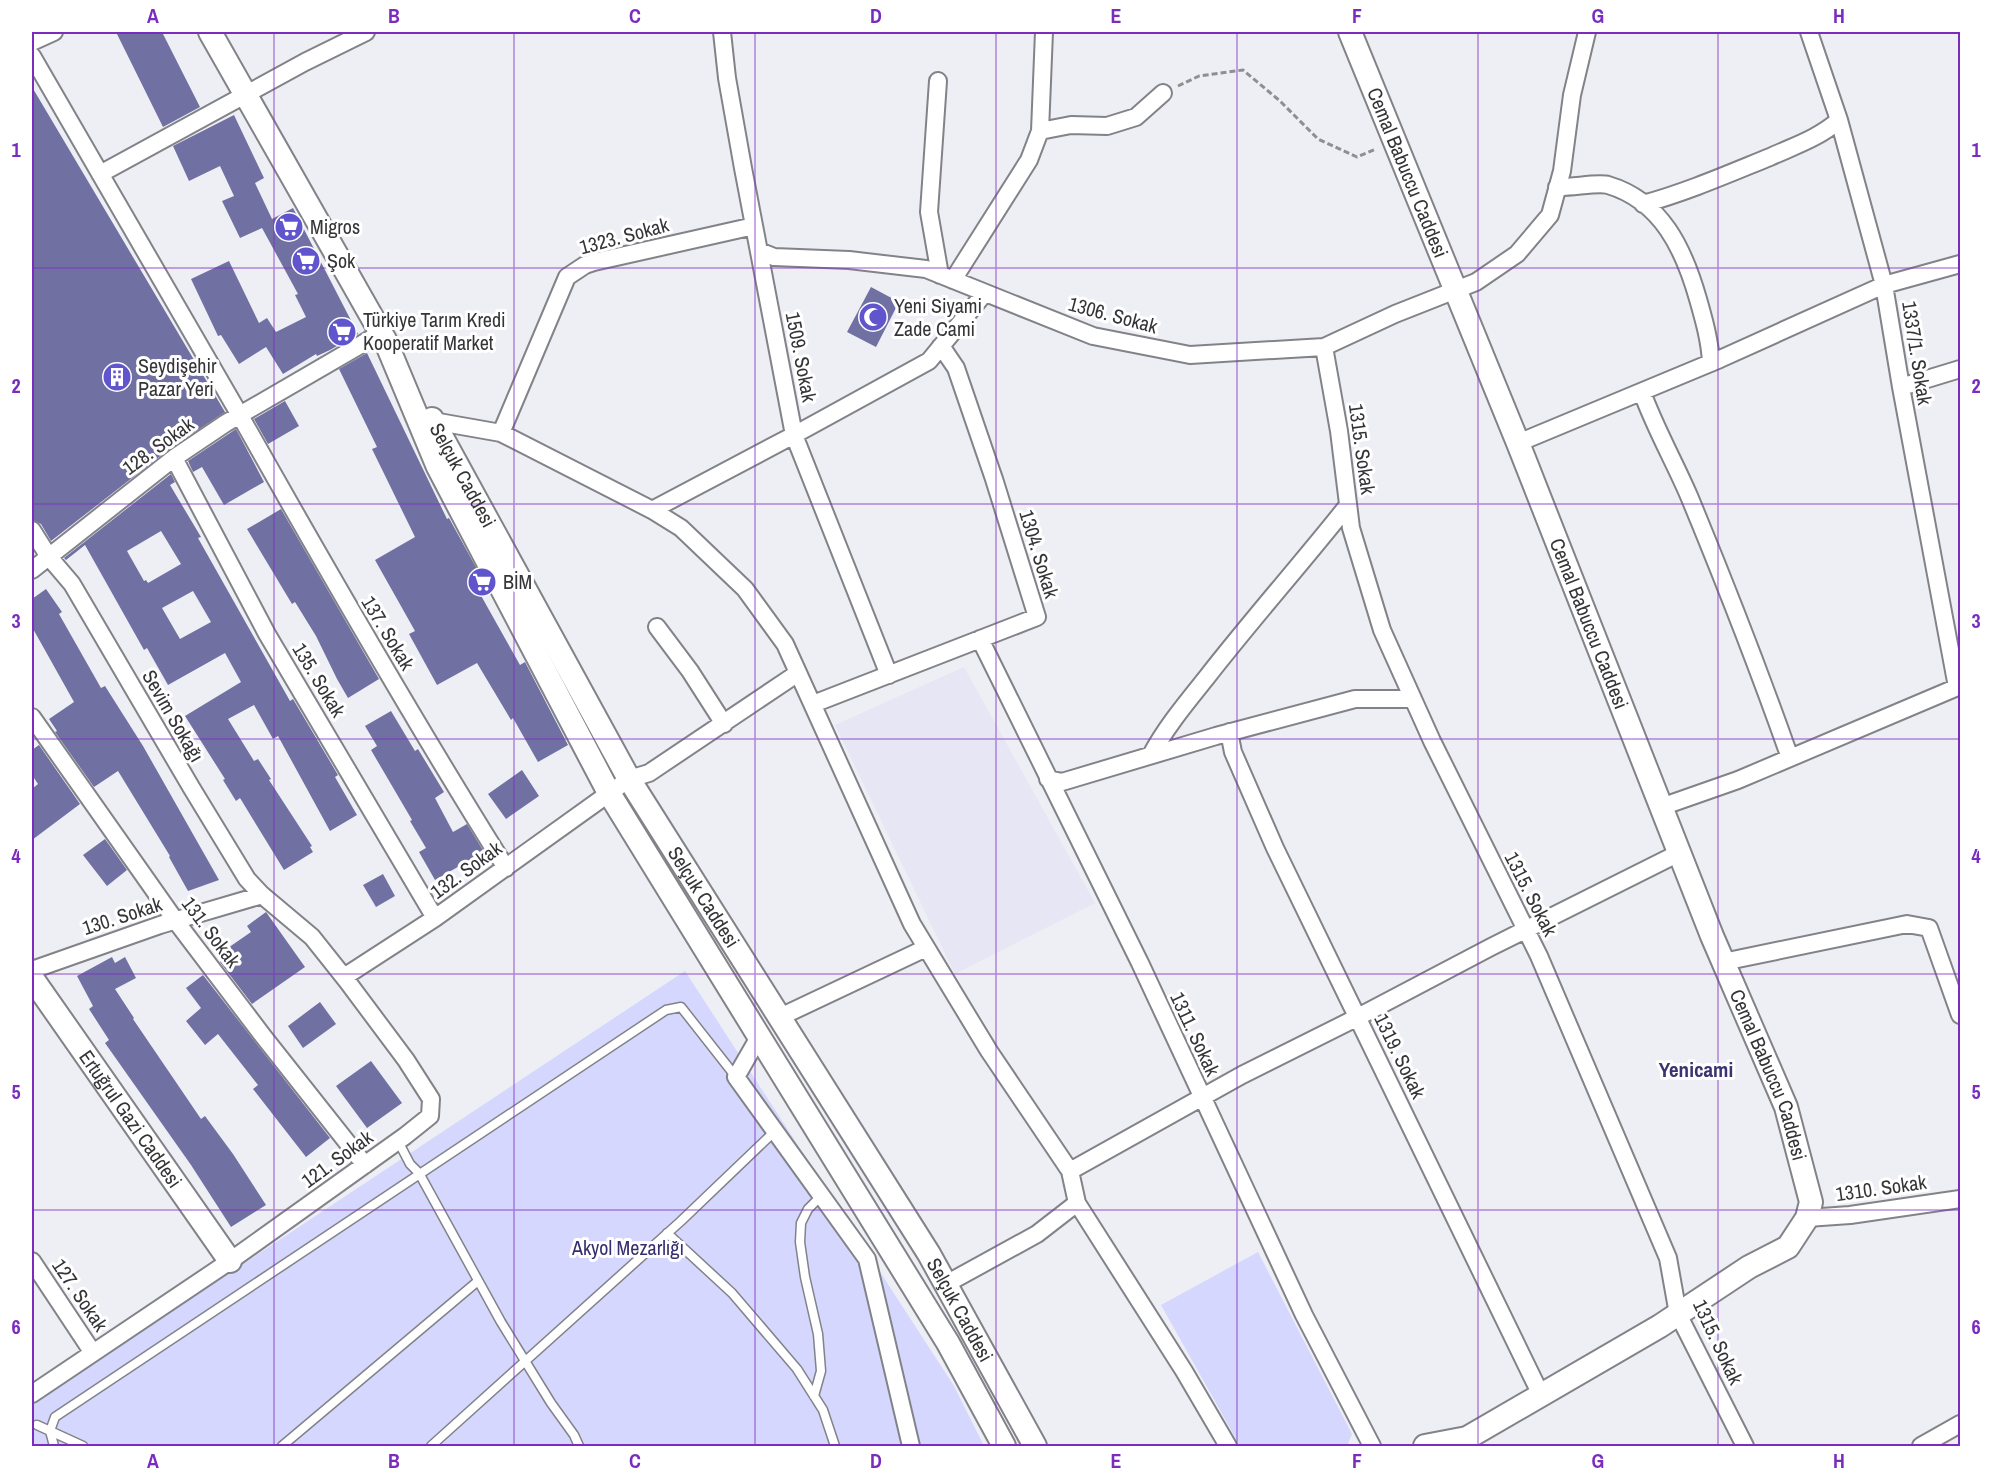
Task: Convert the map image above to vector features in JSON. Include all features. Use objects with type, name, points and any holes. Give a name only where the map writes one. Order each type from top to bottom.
[{"type":"main road","points":[[210,32],[383,337],[438,467],[609,793],[948,1342],[1004,1446]]},
{"type":"main road","name":"Cemal Babuccu Caddesi","points":[[1350,32],[1518,443],[1679,854],[1786,1107],[1811,1202],[1807,1218]]},
{"type":"main road","name":"Selçuk Caddesi","points":[[383,337],[433,421],[629,779],[923,1244],[1035,1446]]},
{"type":"main road","name":"Ertuğrul Gazi Caddesi","points":[[32,978],[230,1262]]},
{"type":"main road","points":[[1425,1446],[1467,1438],[1678,1314],[1749,1267],[1788,1247],[1807,1218]]},
{"type":"street","points":[[32,40],[39,32]]},
{"type":"street","points":[[32,40],[54,32]]},
{"type":"street","points":[[100,174],[305,62],[366,32]]},
{"type":"street","name":"1509. Sokak","points":[[722,32],[727,78],[794,435],[889,675]]},
{"type":"street","points":[[947,278],[1029,160],[1040,131],[1044,32]]},
{"type":"street","name":"1306. Sokak","points":[[759,251],[774,257],[849,260],[926,269],[1093,336],[1190,356],[1324,346],[1395,314],[1476,282],[1517,254],[1550,215],[1562,171],[1572,95],[1587,32]]},
{"type":"street","name":"1337/1. Sokak","points":[[1809,32],[1839,120],[1884,285],[1901,387],[1959,687]]},
{"type":"street","name":"137. Sokak","points":[[32,56],[328,573],[439,761],[506,868]]},
{"type":"street","points":[[938,81],[928,212],[947,278]]},
{"type":"street","points":[[1040,131],[1071,125],[1107,126],[1136,117],[1163,93]]},
{"type":"street","points":[[1644,204],[1668,197],[1823,134],[1839,120]]},
{"type":"street","points":[[1557,187],[1573,188],[1606,184],[1644,204],[1669,229],[1689,269],[1711,351],[1711,363]]},
{"type":"street","name":"1323. Sokak","points":[[501,434],[567,277],[594,262],[754,226]]},
{"type":"street","points":[[1518,443],[1711,363],[1884,285],[1960,264]]},
{"type":"street","points":[[652,510],[929,361],[984,294]]},
{"type":"street","name":"128. Sokak","points":[[32,570],[174,458],[240,416],[383,337]]},
{"type":"street","name":"1304. Sokak","points":[[813,704],[1037,617],[956,368],[941,346]]},
{"type":"street","name":"1315. Sokak","points":[[1324,346],[1339,430],[1351,528],[1382,630],[1471,822],[1526,930],[1668,1258],[1678,1314],[1745,1446]]},
{"type":"street","points":[[1901,387],[1960,369]]},
{"type":"street","points":[[1642,392],[1701,527],[1790,758]]},
{"type":"street","points":[[433,421],[501,434],[652,510],[681,528],[745,589],[785,644],[912,924],[989,1051],[1070,1171],[1077,1203],[1184,1371],[1228,1446]]},
{"type":"street","name":"135. Sokak","points":[[174,458],[267,634],[435,918]]},
{"type":"street","points":[[1151,755],[1162,734],[1225,654],[1348,505]]},
{"type":"street","name":"Sevim Sokağı","points":[[32,530],[49,556],[72,584],[190,787],[247,879],[262,895]]},
{"type":"street","points":[[657,627],[690,671],[724,724]]},
{"type":"street","name":"1311. Sokak","points":[[980,639],[1140,963],[1304,1315],[1372,1446]]},
{"type":"street","name":"132. Sokak","points":[[344,977],[435,918],[629,779],[649,773],[798,673]]},
{"type":"street","points":[[1661,807],[1738,780],[1959,687]]},
{"type":"street","points":[[1048,779],[1062,782],[1229,732],[1355,699],[1413,699]]},
{"type":"street","name":"131. Sokak","points":[[32,717],[175,920],[365,1165]]},
{"type":"street","name":"1319. Sokak","points":[[1229,732],[1233,752],[1275,848],[1541,1395]]},
{"type":"street","points":[[1070,1171],[1242,1075],[1679,854]]},
{"type":"street","name":"130. Sokak","points":[[32,970],[175,920],[262,895]]},
{"type":"street","name":"121. Sokak","points":[[32,1394],[230,1262],[430,1116],[431,1099],[406,1060],[344,977],[312,938],[262,895]]},
{"type":"street","points":[[1723,962],[1907,924],[1929,928],[1960,1015]]},
{"type":"street","points":[[780,1017],[926,948]]},
{"type":"street","points":[[759,1037],[736,1077],[867,1259],[911,1446]]},
{"type":"street","name":"1310. Sokak","points":[[1807,1218],[1850,1215],[1960,1199]]},
{"type":"street","points":[[946,1284],[1037,1234],[1077,1203]]},
{"type":"street","name":"127. Sokak","points":[[32,1261],[93,1353]]},
{"type":"street","points":[[1920,1446],[1960,1424]]},
{"type":"lane","points":[[54,1446],[50,1431],[55,1417],[666,1010],[681,1007],[736,1077]]},
{"type":"lane","points":[[431,1446],[667,1233],[776,1131]]},
{"type":"lane","points":[[398,1141],[410,1164],[419,1173],[525,1362],[579,1446]]},
{"type":"lane","points":[[814,1396],[821,1371],[818,1334],[805,1277],[800,1242],[801,1223],[808,1209],[822,1196]]},
{"type":"lane","points":[[667,1233],[732,1293],[797,1370],[823,1410],[835,1446]]},
{"type":"lane","points":[[282,1446],[478,1281]]},
{"type":"lane","points":[[37,1425],[83,1446]]},
{"type":"path","points":[[1163,93],[1199,76],[1243,70],[1280,101],[1318,139],[1357,157],[1394,141]]},
{"type":"shaded area","points":[[964,667],[1095,903],[955,974],[835,725]]},
{"type":"green space","name":"Akyol Mezarlığı","points":[[685,971],[954,1386],[984,1446],[32,1446],[32,1404]]},
{"type":"green space","points":[[1258,1252],[1352,1434],[1347,1446],[1240,1446],[1161,1305]]},
{"type":"building","points":[[116,32],[162,32],[200,107],[163,127]]},
{"type":"building","name":"Seydişehir Pazar Yeri","points":[[32,87],[225,412],[168,450],[51,541],[41,524],[32,520]]},
{"type":"building","points":[[234,115],[264,178],[255,183],[272,219],[293,208],[358,334],[330,350],[317,356],[316,354],[283,374],[266,347],[239,364],[221,335],[218,336],[191,279],[229,261],[259,323],[267,318],[276,332],[306,317],[295,295],[298,294],[262,228],[240,238],[222,201],[234,196],[220,166],[189,181],[173,146]]},
{"type":"building","name":"Yeni Siyami Zade Cami","points":[[871,287],[899,302],[876,347],[847,332]]},
{"type":"building","points":[[367,353],[447,519],[449,518],[478,571],[470,576],[520,665],[525,662],[568,745],[538,762],[477,663],[437,685],[409,634],[415,631],[375,560],[415,537],[372,449],[377,447],[339,369]]},
{"type":"building","points":[[285,401],[299,426],[268,444],[254,419]]},
{"type":"building","points":[[236,429],[264,482],[224,505],[202,467],[193,472],[188,461]]},
{"type":"building","points":[[171,474],[175,482],[170,485],[201,537],[198,538],[290,701],[293,699],[338,775],[335,777],[357,815],[330,831],[278,736],[273,739],[254,705],[228,719],[254,761],[258,759],[312,846],[310,847],[313,852],[284,870],[240,798],[236,801],[223,780],[225,779],[185,716],[241,682],[225,653],[168,685],[147,648],[144,650],[85,545],[66,560],[64,558]],"holes":[[[161,531],[181,564],[148,583],[144,581],[127,551]],[[193,591],[211,622],[180,639],[162,608]]]},
{"type":"building","points":[[281,509],[379,679],[348,698],[316,636],[295,602],[292,604],[247,529]]},
{"type":"building","points":[[46,589],[62,612],[59,614],[101,688],[105,686],[143,746],[219,880],[188,891],[170,856],[118,771],[94,787],[55,732],[57,731],[49,719],[74,702],[32,627],[32,599]]},
{"type":"building","points":[[391,711],[415,751],[418,749],[444,792],[435,798],[453,832],[467,824],[484,852],[435,880],[419,852],[426,848],[371,750],[377,746],[365,726]]},
{"type":"building","points":[[39,745],[80,804],[32,840],[32,789],[38,784],[32,775],[32,750]]},
{"type":"building","points":[[522,770],[539,796],[506,819],[488,794]]},
{"type":"building","points":[[105,839],[127,870],[107,886],[83,855]]},
{"type":"building","points":[[383,874],[395,896],[376,907],[363,885]]},
{"type":"building","points":[[266,912],[305,967],[252,1004],[220,962],[229,956],[225,950],[251,932],[247,926]]},
{"type":"building","points":[[112,957],[115,963],[125,957],[136,978],[115,989],[133,1019],[201,1119],[205,1116],[266,1205],[231,1227],[191,1165],[105,1043],[109,1040],[89,1009],[93,1006],[77,976]]},
{"type":"building","points":[[203,975],[330,1138],[306,1157],[253,1089],[258,1085],[218,1034],[205,1045],[186,1021],[201,1008],[186,988]]},
{"type":"building","points":[[320,1002],[336,1024],[303,1048],[288,1026]]},
{"type":"building","points":[[371,1061],[402,1103],[367,1128],[336,1086]]},
{"type":"place","name":"Migros","points":[[289,227]]},
{"type":"place","name":"Şok","points":[[306,261]]},
{"type":"place","name":"Yeni Siyami Zade Cami","points":[[873,317]]},
{"type":"place","name":"Türkiye Tarım Kredi Kooperatif Market","points":[[342,332]]},
{"type":"place","name":"Seydişehir Pazar Yeri","points":[[117,377]]},
{"type":"place","name":"BİM","points":[[482,582]]},
{"type":"district","name":"Yenicami","points":[[1696,1070]]}]
